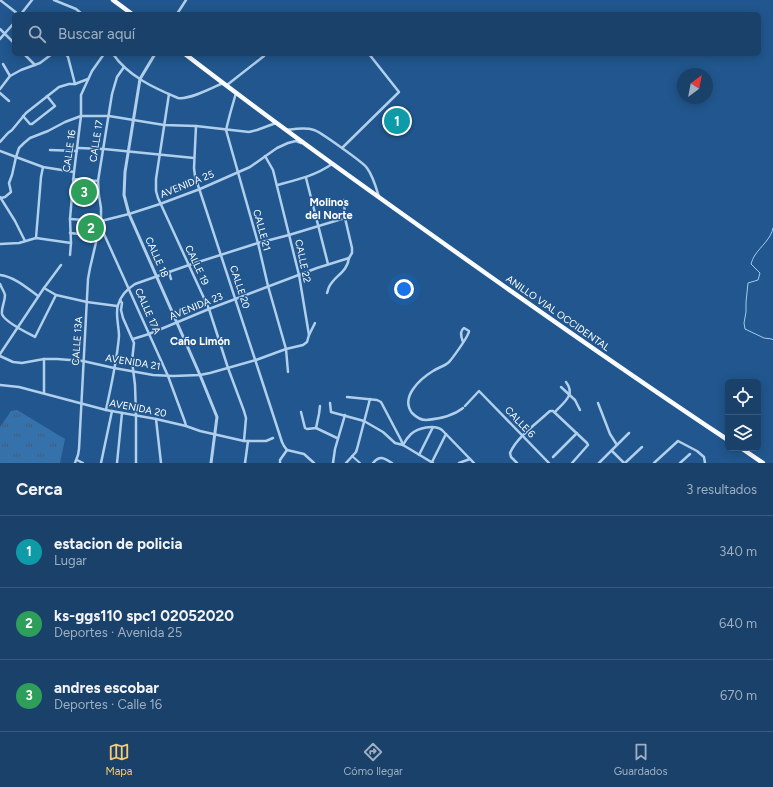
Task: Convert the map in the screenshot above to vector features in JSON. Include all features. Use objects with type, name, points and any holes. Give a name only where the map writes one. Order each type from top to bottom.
[{"type":"highway","points":[[113,0],[129,12]]},
{"type":"highway","name":"ANILLO VIAL OCCIDENTAL","points":[[188,56],[285,130],[380,199],[618,366],[725,438]]},
{"type":"highway","points":[[745,451],[763,463]]},
{"type":"street","points":[[23,12],[32,0]]},
{"type":"street","points":[[54,0],[80,12]]},
{"type":"street","points":[[178,12],[186,0]]},
{"type":"street","points":[[1,2],[15,12]]},
{"type":"street","points":[[0,39],[12,25]]},
{"type":"street","points":[[0,29],[12,41]]},
{"type":"street","points":[[26,56],[35,65]]},
{"type":"street","points":[[0,89],[10,76],[40,63],[49,56]]},
{"type":"street","points":[[67,56],[75,84]]},
{"type":"street","name":"CALLE 16","points":[[70,256],[70,219],[73,179],[81,116],[81,95],[96,64],[102,56]]},
{"type":"street","points":[[115,56],[124,67],[140,80],[169,94],[182,98],[225,84],[264,56]]},
{"type":"street","name":"CALLE 18","points":[[153,56],[140,80],[126,172],[124,196],[129,214],[217,417],[211,463]]},
{"type":"street","points":[[342,148],[399,92],[371,56]]},
{"type":"street","points":[[3,64],[10,76]]},
{"type":"street","name":"CALLE 17","points":[[101,221],[98,181],[114,84],[124,67]]},
{"type":"street","points":[[0,142],[26,113],[59,87],[75,84],[88,79]]},
{"type":"street","points":[[0,93],[9,101]]},
{"type":"street","points":[[226,130],[236,93]]},
{"type":"street","name":"CALLE 19","points":[[169,94],[156,179],[156,191],[160,204],[209,309],[246,418],[246,441]]},
{"type":"street","points":[[23,116],[30,124],[32,124],[55,106],[47,96]]},
{"type":"street","points":[[25,241],[15,221],[1,199],[11,192],[9,183],[19,148],[30,138],[81,116],[109,116],[164,125],[196,126],[249,132],[276,123]]},
{"type":"street","name":"CALLE 20","points":[[196,126],[194,158],[195,176],[282,442],[287,450]]},
{"type":"street","name":"CALLE 21","points":[[226,130],[286,349],[288,372]]},
{"type":"street","points":[[285,130],[315,130],[342,148],[366,167],[380,199]]},
{"type":"street","name":"AVENIDA 25","points":[[70,219],[101,221],[160,204],[200,189],[250,167],[276,148],[296,141],[304,143]]},
{"type":"street","points":[[50,150],[104,149],[194,158]]},
{"type":"street","points":[[0,151],[44,167],[74,172]]},
{"type":"street","name":"CALLE 22","points":[[265,156],[273,170],[290,235],[299,275],[309,335],[307,342]]},
{"type":"street","points":[[277,185],[306,178],[332,164]]},
{"type":"street","points":[[36,238],[41,177],[44,167]]},
{"type":"street","points":[[306,178],[328,264]]},
{"type":"street","points":[[73,179],[98,181]]},
{"type":"street","points":[[327,293],[331,284],[347,266],[352,253],[345,218],[344,200]]},
{"type":"street","points":[[106,410],[119,335],[118,306],[120,300],[129,287],[189,265],[345,218]]},
{"type":"street","name":"CALLE 13A","points":[[76,462],[79,449],[88,279],[101,221]]},
{"type":"street","name":"CALLE 17A","points":[[100,227],[129,287],[168,376],[186,422],[186,426]]},
{"type":"street","points":[[70,233],[98,236]]},
{"type":"street","points":[[0,244],[19,243],[36,238],[71,243]]},
{"type":"street","name":"AVENIDA 23","points":[[133,339],[268,286],[349,258]]},
{"type":"street","points":[[0,355],[38,296],[61,265]]},
{"type":"street","points":[[169,272],[171,278]]},
{"type":"street","points":[[0,275],[10,278],[38,296]]},
{"type":"street","points":[[0,284],[4,295],[1,309],[3,316],[5,319],[35,337],[56,295]]},
{"type":"street","points":[[44,288],[56,295],[87,302],[118,306]]},
{"type":"street","points":[[120,300],[122,303],[121,310],[123,318],[133,339],[134,346],[132,361],[135,385],[136,463]]},
{"type":"street","points":[[309,335],[315,323]]},
{"type":"street","points":[[464,328],[469,331],[469,334],[463,342],[461,332],[464,328]]},
{"type":"street","name":"AVENIDA 21","points":[[0,355],[13,362],[22,363],[44,359],[57,359],[83,361],[153,375],[200,375],[256,360],[286,349],[303,346],[307,342]]},
{"type":"street","name":"CALLE 6","points":[[463,342],[449,362],[428,374],[418,382],[409,399],[409,404],[413,413],[416,417],[422,420],[430,420],[453,415],[464,407],[479,391],[549,463]]},
{"type":"street","points":[[44,359],[44,393]]},
{"type":"street","points":[[555,412],[570,395],[571,390],[566,382]]},
{"type":"street","name":"AVENIDA 20","points":[[0,385],[19,386],[106,410],[156,419],[215,435],[246,441],[266,441],[273,438]]},
{"type":"street","points":[[561,387],[576,400],[580,410]]},
{"type":"street","points":[[347,397],[377,400],[381,402],[403,445]]},
{"type":"street","points":[[346,463],[357,449],[370,399]]},
{"type":"street","points":[[330,403],[331,412],[364,421],[383,432],[395,443],[403,445],[432,463],[446,434]]},
{"type":"street","points":[[598,403],[610,434],[617,445]]},
{"type":"street","points":[[316,428],[320,406]]},
{"type":"street","points":[[101,463],[112,411]]},
{"type":"street","points":[[517,463],[511,457],[510,453],[512,448],[550,411],[555,412],[588,445],[572,463]]},
{"type":"street","points":[[301,412],[305,428],[316,428],[337,438]]},
{"type":"street","points":[[117,463],[122,413]]},
{"type":"street","points":[[334,463],[337,438],[341,432],[345,416]]},
{"type":"street","points":[[156,419],[161,463]]},
{"type":"street","points":[[403,445],[411,434],[416,431],[427,427],[438,427],[474,463]]},
{"type":"street","points":[[419,455],[433,427]]},
{"type":"street","points":[[553,457],[577,433]]},
{"type":"street","points":[[599,463],[629,433]]},
{"type":"street","points":[[245,463],[246,441]]},
{"type":"street","points":[[654,463],[678,441],[704,456],[705,463]]},
{"type":"street","points":[[612,451],[624,463],[642,446]]},
{"type":"street","points":[[280,463],[280,460],[287,450],[304,454],[314,463]]},
{"type":"street","points":[[680,463],[690,454]]},
{"type":"street","points":[[352,456],[360,463]]},
{"type":"street","points":[[373,463],[380,458],[386,459],[392,463]]},
{"type":"street","points":[[459,463],[470,459]]},
{"type":"street","points":[[76,462],[84,463]]},
{"type":"green space","points":[[77,181],[94,182],[92,204],[75,202]]},
{"type":"green space","points":[[17,410],[65,439],[60,463],[0,463],[0,427],[11,411]]},
{"type":"waterway","points":[[773,228],[770,236],[755,255],[751,264],[760,273],[758,280],[748,283],[744,323],[745,329],[764,338],[773,340]]},
{"type":"place","name":"estacion de policia","points":[[397,121]]},
{"type":"place","name":"andres escobar","points":[[84,192]]},
{"type":"place","name":"ks-ggs110 spc1 02052020","points":[[91,228]]},
{"type":"district","name":"Molinos del Norte","points":[[329,208]]},
{"type":"district","name":"Caño Limón","points":[[200,341]]}]
